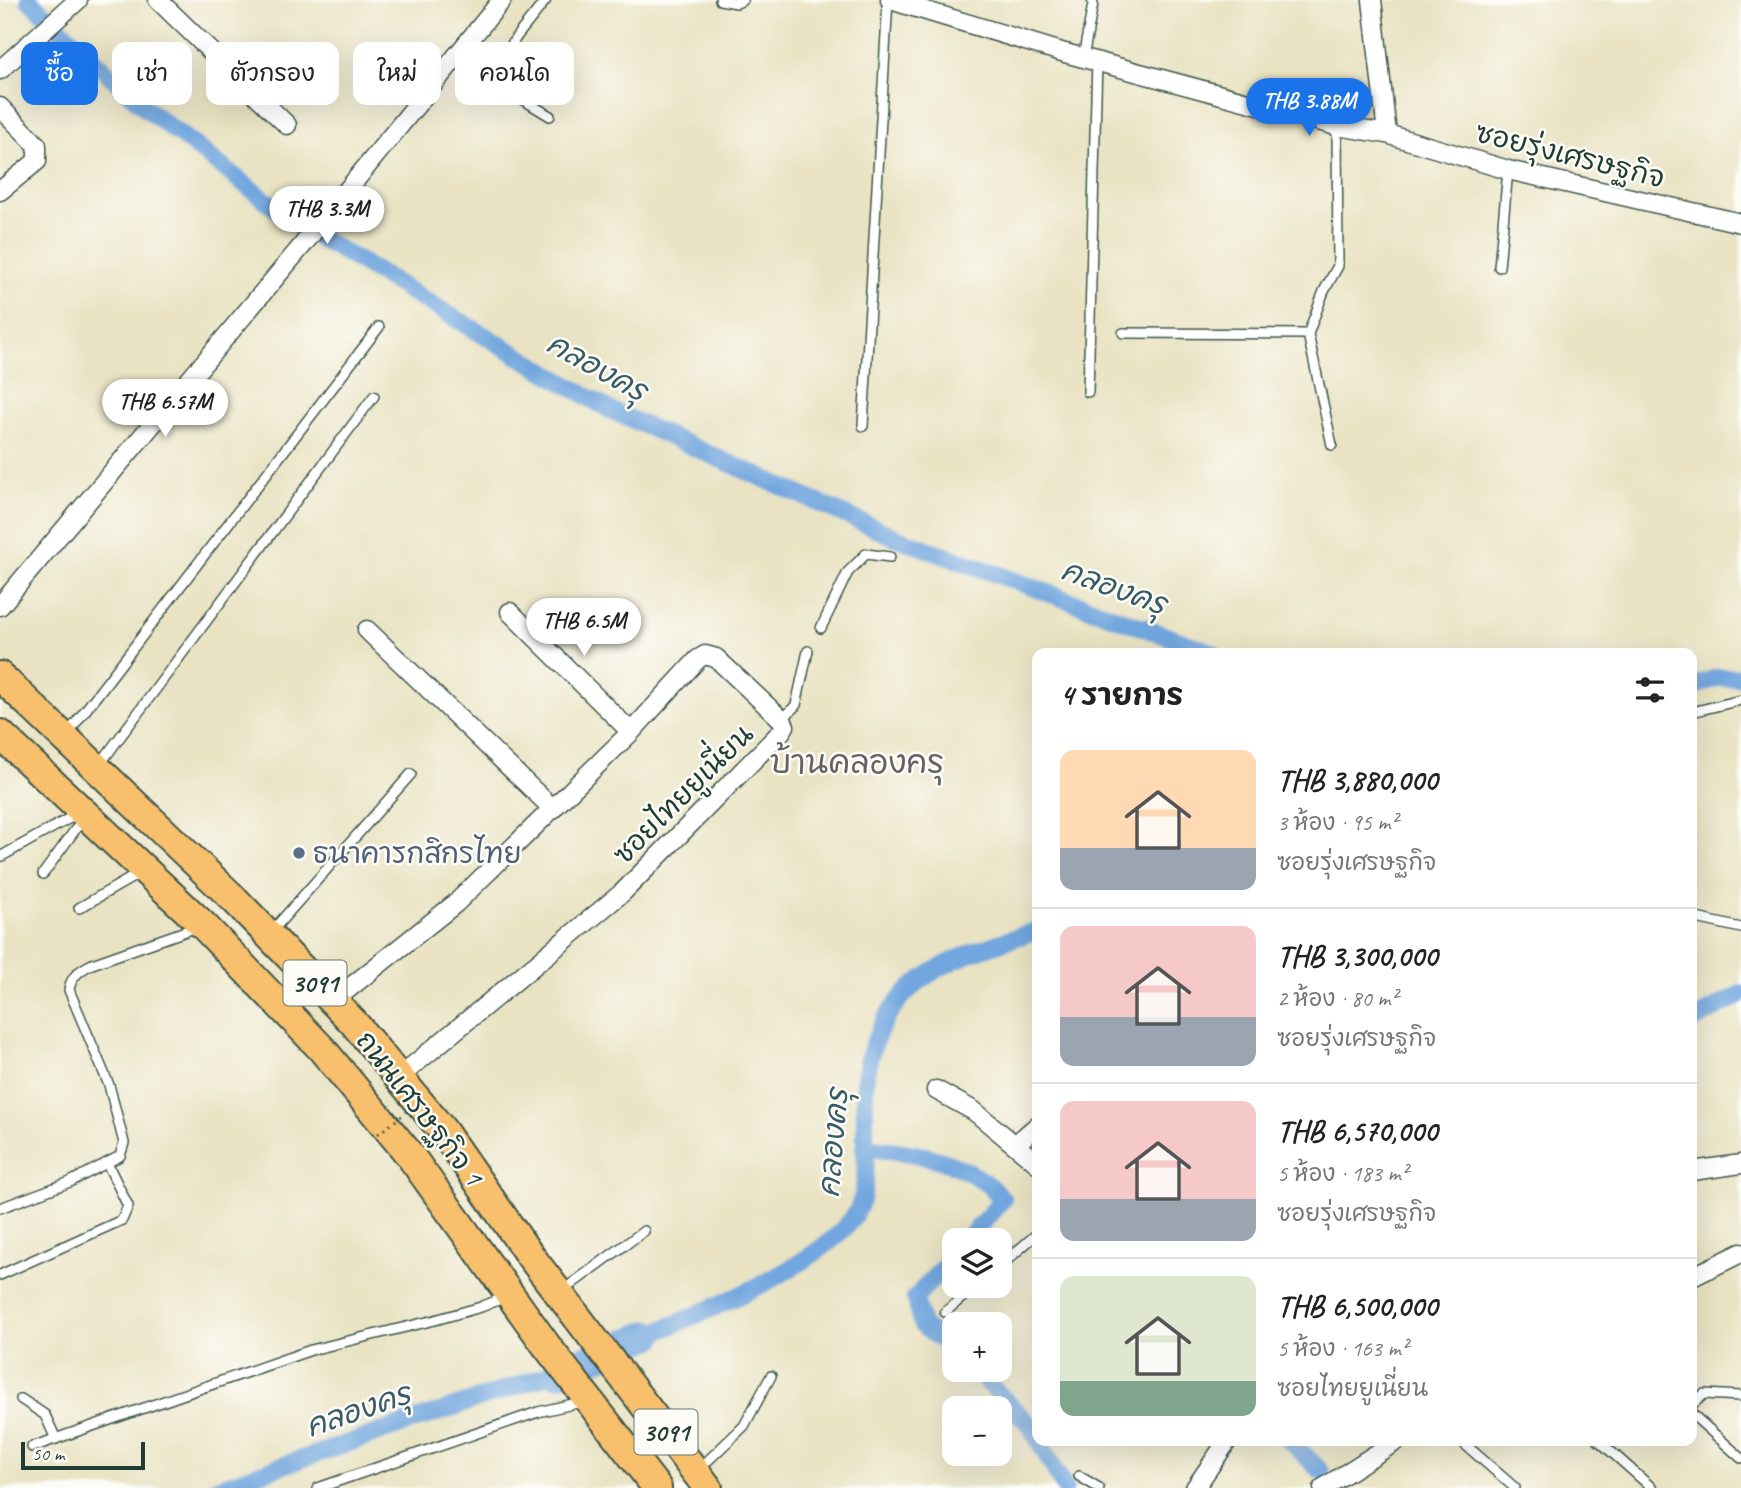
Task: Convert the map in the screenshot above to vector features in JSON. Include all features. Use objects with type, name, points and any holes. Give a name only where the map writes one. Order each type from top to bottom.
[{"type":"main road","name":"ถนนเศรษฐกิจ 1","points":[[0,676],[268,934],[333,1001],[443,1131],[528,1253],[561,1292],[702,1480]]},
{"type":"main road","name":"ถนนเศรษฐกิจ 1","points":[[0,734],[203,925],[339,1068],[409,1154],[551,1352],[657,1488]]},
{"type":"street","points":[[0,70],[78,0]]},
{"type":"street","points":[[158,0],[287,125]]},
{"type":"street","points":[[0,606],[301,247],[502,0]]},
{"type":"street","name":"ซอยรุ่งเศรษฐกิจ","points":[[889,0],[1090,60],[1337,126],[1387,134],[1508,170],[1741,223]]},
{"type":"street","points":[[1372,0],[1387,134]]},
{"type":"street","points":[[0,107],[37,145],[37,161],[0,191]]},
{"type":"street","points":[[510,612],[631,732]]},
{"type":"street","points":[[367,630],[553,809]]},
{"type":"street","name":"ซอยไทยยูเนี่ยน","points":[[333,1001],[456,903],[631,732],[698,659],[705,655],[716,658],[782,719],[785,726],[782,732],[623,892],[399,1077]]},
{"type":"street","points":[[936,1090],[974,1111],[1032,1159]]},
{"type":"street","points":[[1016,1144],[1032,1130]]},
{"type":"street","points":[[1697,1170],[1741,1164]]},
{"type":"street","points":[[1697,1275],[1741,1253]]},
{"type":"street","points":[[1195,1488],[1224,1446]]},
{"type":"street","points":[[1323,1488],[1389,1446]]},
{"type":"lane","points":[[546,0],[517,36],[493,75],[497,84],[550,116]]},
{"type":"lane","points":[[720,0],[737,3],[743,0]]},
{"type":"lane","points":[[863,426],[889,0]]},
{"type":"lane","points":[[1088,391],[1092,0]]},
{"type":"lane","points":[[1332,445],[1308,334],[1324,291],[1338,266],[1337,126]]},
{"type":"lane","points":[[1499,267],[1508,170]]},
{"type":"lane","points":[[65,738],[379,327]]},
{"type":"lane","points":[[1123,333],[1308,334]]},
{"type":"lane","points":[[97,768],[373,396]]},
{"type":"lane","points":[[821,628],[848,572],[866,554],[890,556]]},
{"type":"lane","points":[[782,719],[796,705],[808,651]]},
{"type":"lane","points":[[1697,711],[1741,700]]},
{"type":"lane","points":[[268,934],[411,774]]},
{"type":"lane","points":[[0,857],[84,813]]},
{"type":"lane","points":[[43,874],[84,813]]},
{"type":"lane","points":[[79,908],[145,870]]},
{"type":"lane","points":[[1697,918],[1741,928]]},
{"type":"lane","points":[[0,1208],[70,1182],[120,1156],[124,1143],[109,1085],[69,990],[70,983],[78,972],[92,964],[203,925]]},
{"type":"lane","points":[[0,1275],[122,1220],[128,1206],[107,1163]]},
{"type":"lane","points":[[561,1292],[644,1231]]},
{"type":"lane","points":[[1012,1256],[1032,1238]]},
{"type":"lane","points":[[32,1447],[311,1350],[458,1313],[509,1295]]},
{"type":"lane","points":[[945,1312],[962,1298]]},
{"type":"lane","points":[[702,1480],[744,1426],[771,1376]]},
{"type":"lane","points":[[1697,1400],[1704,1394],[1741,1396]]},
{"type":"lane","points":[[318,1488],[586,1397]]},
{"type":"lane","points":[[22,1399],[45,1415],[56,1439]]},
{"type":"lane","points":[[1697,1418],[1741,1458]]},
{"type":"lane","points":[[1467,1446],[1515,1488]]},
{"type":"lane","points":[[1605,1446],[1652,1488]]},
{"type":"lane","points":[[1079,1476],[1099,1488]]},
{"type":"path","points":[[378,1134],[428,1096]]},
{"type":"waterway","name":"คลองครุ","points":[[29,0],[145,108],[298,225],[610,410],[897,538],[1199,648]]},
{"type":"waterway","name":"คลองครุ","points":[[1697,685],[1716,678],[1741,677]]},
{"type":"waterway","name":"คลองครุ","points":[[649,1335],[763,1284],[821,1248],[843,1230],[857,1211],[864,1192],[866,1071],[878,1033],[893,1008],[911,988],[932,973],[982,949],[1032,932]]},
{"type":"waterway","name":"คลองครุ","points":[[1697,1018],[1741,994]]},
{"type":"waterway","points":[[864,1148],[921,1155],[974,1175],[1003,1199],[977,1228]]},
{"type":"waterway","points":[[942,1268],[915,1298],[922,1326],[942,1340]]},
{"type":"waterway","points":[[557,1372],[649,1335]]},
{"type":"waterway","name":"คลองครุ","points":[[217,1488],[557,1372]]},
{"type":"waterway","points":[[987,1382],[1032,1430]]},
{"type":"waterway","points":[[1041,1446],[1065,1488]]},
{"type":"waterway","points":[[1295,1446],[1321,1471]]},
{"type":"place","name":"ธนาคารกสิกรไทย","points":[[299,853]]},
{"type":"district","name":"บ้านคลองครุ","points":[[857,762]]}]
